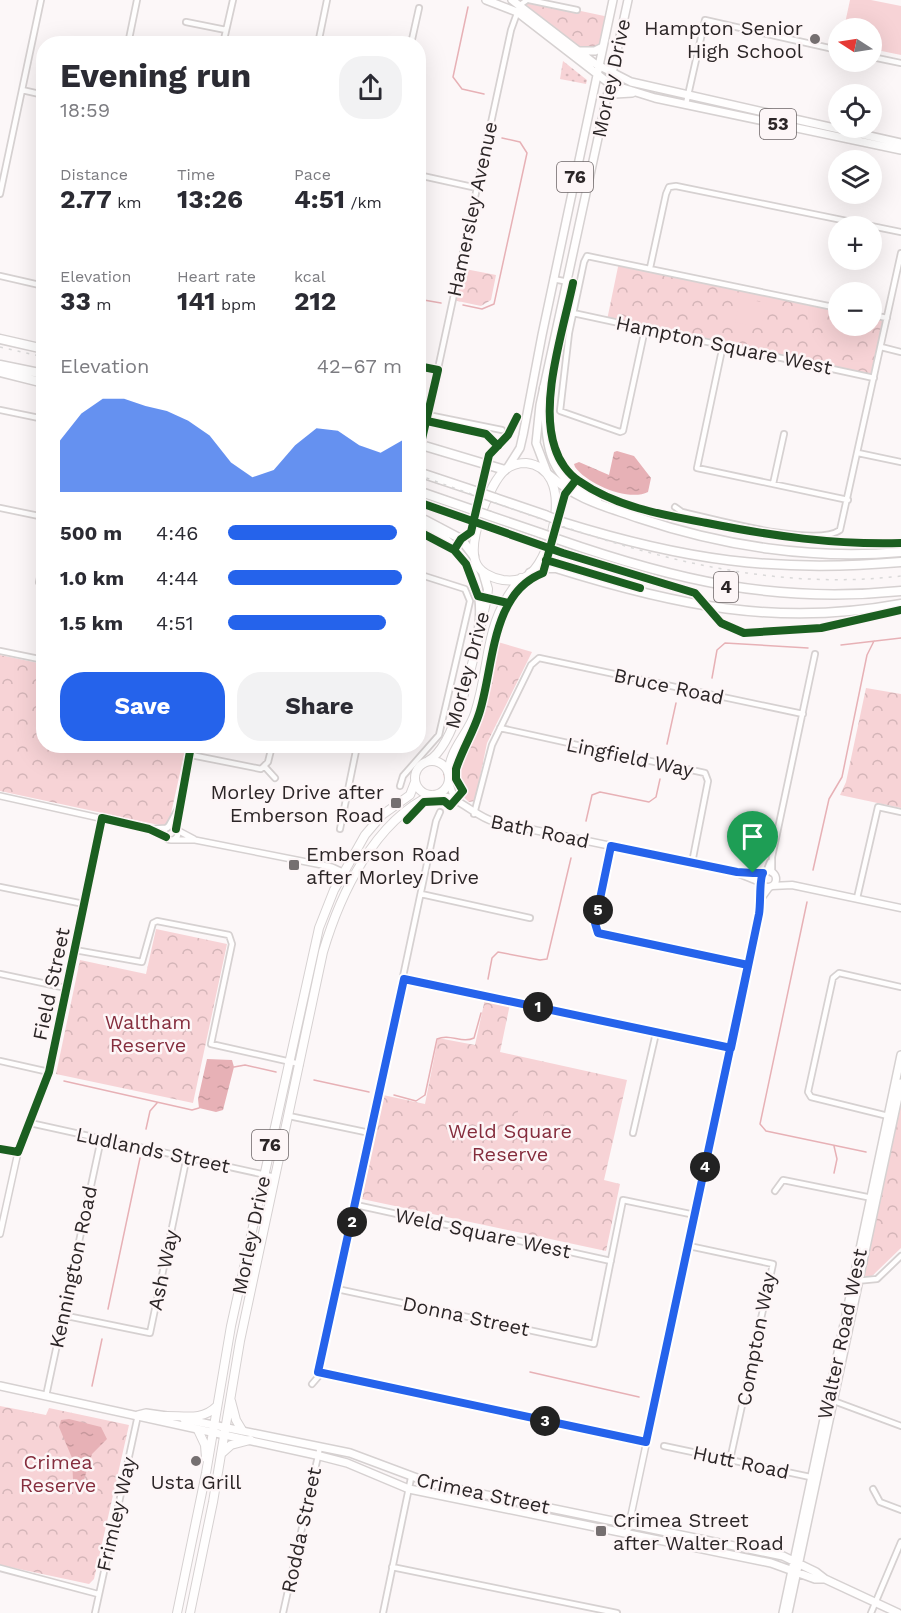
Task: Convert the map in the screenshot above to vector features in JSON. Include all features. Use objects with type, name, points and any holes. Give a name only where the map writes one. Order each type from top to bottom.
[{"type":"highway","points":[[0,339],[36,347]]},
{"type":"highway","points":[[0,365],[36,372]]},
{"type":"highway","points":[[0,372],[36,381]]},
{"type":"highway","points":[[544,388],[546,442],[559,470],[581,491],[622,512]]},
{"type":"highway","points":[[426,446],[506,469],[526,463],[548,473],[582,499],[699,535],[775,549],[845,554],[901,552]]},
{"type":"highway","name":"76","points":[[474,556],[484,506],[506,469]]},
{"type":"highway","name":"76","points":[[530,573],[545,547],[554,517],[556,491],[548,473]]},
{"type":"highway","name":"4","points":[[426,475],[562,522],[657,549],[729,562],[820,567],[901,562]]},
{"type":"highway","name":"4","points":[[426,494],[651,570],[742,589],[826,595],[901,591]]},
{"type":"highway","points":[[426,522],[460,539],[483,572],[503,580],[521,578],[544,568],[556,568],[638,594],[740,611],[813,612],[857,610],[901,604]]},
{"type":"highway","points":[[426,524],[449,541],[473,571],[481,597],[479,629]]},
{"type":"highway","name":"Morley Drive","points":[[428,761],[440,753],[454,727],[488,593],[483,572]]},
{"type":"highway","name":"Morley Drive","points":[[449,779],[452,755],[475,714],[498,613],[506,597],[521,578]]},
{"type":"highway","points":[[428,761],[444,765],[449,779],[442,792],[434,795],[421,792],[415,782],[418,766],[428,761]]},
{"type":"highway","name":"Morley Drive","points":[[177,1613],[207,1471],[231,1326],[319,928],[343,874],[372,825],[410,795],[415,782]]},
{"type":"highway","name":"Morley Drive","points":[[190,1613],[275,1177],[323,952],[334,916],[352,879],[378,840],[413,805],[434,795]]},
{"type":"highway","points":[[231,1396],[236,1420],[242,1430]]},
{"type":"highway","points":[[163,1416],[193,1418],[212,1411],[217,1406]]},
{"type":"highway","points":[[198,1430],[207,1451],[205,1465],[207,1471]]},
{"type":"highway","points":[[222,1454],[231,1445],[250,1440]]},
{"type":"main road","name":"53","points":[[486,0],[523,4],[597,76],[610,84],[644,94],[901,143]]},
{"type":"main road","name":"53","points":[[512,0],[523,4],[599,66],[641,86],[687,101],[901,150]]},
{"type":"main road","name":"Morley Drive","points":[[506,469],[522,441],[553,279],[612,0]]},
{"type":"main road","name":"Morley Drive","points":[[548,473],[536,443],[544,388],[569,282],[628,0]]},
{"type":"main road","points":[[578,51],[595,51],[603,47]]},
{"type":"main road","points":[[607,98],[619,93],[644,94]]},
{"type":"main road","points":[[449,779],[454,798]]},
{"type":"main road","name":"Bath Road","points":[[434,795],[454,798],[474,814],[495,822],[737,872],[769,873],[792,885]]},
{"type":"main road","name":"Bath Road","points":[[737,872],[771,886],[792,885],[901,908]]},
{"type":"main road","points":[[761,883],[769,873]]},
{"type":"main road","points":[[769,873],[771,886]]},
{"type":"main road","name":"Walter Road West","points":[[783,1613],[857,1281],[891,1117],[901,1055]]},
{"type":"main road","name":"Walter Road West","points":[[891,1117],[901,1083]]},
{"type":"main road","name":"Crimea Street","points":[[0,1386],[138,1415],[163,1416],[225,1431],[250,1440],[347,1463],[409,1489],[795,1566]]},
{"type":"main road","name":"Crimea Street","points":[[138,1415],[145,1419],[198,1430],[214,1429]]},
{"type":"main road","name":"Crimea Street","points":[[225,1431],[242,1430],[350,1454],[411,1478],[783,1556],[815,1579],[825,1579],[898,1613]]},
{"type":"main road","name":"Walter Road West","points":[[788,1613],[795,1566]]},
{"type":"street","points":[[0,194],[41,0]]},
{"type":"street","points":[[130,36],[137,0]]},
{"type":"street","points":[[225,36],[233,0]]},
{"type":"street","points":[[320,36],[327,0]]},
{"type":"street","points":[[523,4],[577,10]]},
{"type":"street","name":"Hamersley Avenue","points":[[502,430],[428,415],[511,30],[523,4]]},
{"type":"street","points":[[413,36],[419,8]]},
{"type":"street","points":[[687,101],[705,20],[828,48]]},
{"type":"street","points":[[186,22],[226,30]]},
{"type":"street","points":[[882,59],[901,63]]},
{"type":"street","points":[[22,90],[36,93]]},
{"type":"street","points":[[426,177],[477,188]]},
{"type":"street","points":[[650,268],[666,194],[669,188],[676,186],[901,232]]},
{"type":"street","points":[[675,507],[682,512],[780,534],[828,536],[837,532],[842,525],[848,500],[901,253]]},
{"type":"street","points":[[645,328],[625,427],[620,432],[560,411],[573,313],[587,256],[828,306]]},
{"type":"street","points":[[0,276],[36,284]]},
{"type":"street","points":[[553,279],[579,284]]},
{"type":"street","name":"Hampton Square West","points":[[573,313],[874,378]]},
{"type":"street","points":[[882,317],[887,318]]},
{"type":"street","points":[[723,345],[697,468],[848,500]]},
{"type":"street","points":[[881,348],[901,352]]},
{"type":"street","points":[[426,368],[438,370]]},
{"type":"street","points":[[0,410],[36,417]]},
{"type":"street","points":[[773,484],[784,434]]},
{"type":"street","points":[[858,453],[901,462]]},
{"type":"street","points":[[0,508],[36,515]]},
{"type":"street","points":[[426,577],[465,589],[470,601],[440,735],[426,751]]},
{"type":"street","points":[[0,651],[36,658]]},
{"type":"street","points":[[769,873],[815,654]]},
{"type":"street","name":"Bruce Road","points":[[500,728],[536,659],[545,659],[803,714]]},
{"type":"street","points":[[474,814],[488,755],[500,728]]},
{"type":"street","name":"Lingfield Way","points":[[500,728],[705,773],[708,781],[692,863]]},
{"type":"street","points":[[265,767],[270,753]]},
{"type":"street","points":[[340,829],[356,753]]},
{"type":"street","points":[[400,786],[403,776],[424,753]]},
{"type":"street","points":[[173,840],[178,835],[178,809],[191,755],[261,769],[265,767]]},
{"type":"street","points":[[265,767],[274,778]]},
{"type":"street","points":[[0,796],[149,829],[173,840],[195,840],[323,866],[352,879]]},
{"type":"street","points":[[857,898],[878,807],[901,812]]},
{"type":"street","points":[[166,837],[167,828],[178,809]]},
{"type":"street","points":[[312,1383],[318,1372],[356,1205],[436,822],[440,812]]},
{"type":"street","name":"Field Street","points":[[0,1234],[18,1152],[49,1072],[102,818]]},
{"type":"street","points":[[149,829],[177,829],[195,840]]},
{"type":"street","points":[[611,846],[595,923],[596,932],[748,965]]},
{"type":"street","points":[[627,1534],[762,898],[761,883]]},
{"type":"street","points":[[762,898],[771,886]]},
{"type":"street","points":[[0,887],[84,904]]},
{"type":"street","points":[[421,894],[530,918]]},
{"type":"street","points":[[75,950],[142,962],[153,923],[157,921],[229,935],[232,944],[211,1044],[300,1064]]},
{"type":"street","points":[[0,974],[66,988]]},
{"type":"street","points":[[891,1117],[811,1097],[808,1092],[833,978],[839,974],[901,987]]},
{"type":"street","points":[[404,979],[731,1048]]},
{"type":"street","points":[[633,1133],[656,1033]]},
{"type":"street","points":[[0,1061],[49,1072]]},
{"type":"street","points":[[289,1116],[370,1133]]},
{"type":"street","name":"Ludlands Street","points":[[30,1123],[275,1177]]},
{"type":"street","name":"Kennington Road","points":[[46,1396],[101,1139]]},
{"type":"street","points":[[0,1149],[18,1152]]},
{"type":"street","name":"Ash Way","points":[[62,1315],[150,1333],[187,1156]]},
{"type":"street","points":[[775,1191],[783,1180],[874,1198]]},
{"type":"street","points":[[610,1261],[623,1200],[695,1215]]},
{"type":"street","name":"Weld Square West","points":[[356,1205],[610,1261]]},
{"type":"street","name":"Compton Way","points":[[689,1246],[773,1264],[730,1460]]},
{"type":"street","points":[[857,1281],[877,1280],[901,1256]]},
{"type":"street","name":"Donna Street","points":[[337,1289],[594,1344],[610,1261]]},
{"type":"street","points":[[318,1372],[646,1442]]},
{"type":"street","points":[[831,1400],[901,1426]]},
{"type":"street","name":"Frimley Way","points":[[95,1613],[138,1415]]},
{"type":"street","name":"Hutt Road","points":[[664,1446],[814,1478]]},
{"type":"street","name":"Rodda Street","points":[[283,1613],[316,1455],[320,1447]]},
{"type":"street","points":[[382,1613],[411,1478]]},
{"type":"street","points":[[873,1489],[880,1502],[901,1510]]},
{"type":"street","points":[[871,1613],[901,1542]]},
{"type":"street","points":[[392,1567],[589,1610],[617,1613]]},
{"type":"street","points":[[0,1568],[98,1594]]},
{"type":"green space","points":[[529,0],[609,17],[603,47],[583,51],[520,5]]},
{"type":"green space","points":[[850,0],[871,0],[901,6],[901,55],[882,51],[882,18],[846,18]]},
{"type":"green space","points":[[563,61],[587,80],[586,84],[560,79]]},
{"type":"green space","points":[[619,262],[828,306],[828,336],[882,336],[882,317],[887,318],[874,378],[607,320]]},
{"type":"green space","points":[[460,268],[496,275],[491,300],[481,306],[453,300]]},
{"type":"green space","points":[[741,298],[767,303],[761,328],[735,322]]},
{"type":"green space","points":[[498,642],[532,652],[487,743],[475,801],[469,802],[444,779],[443,774],[480,708]]},
{"type":"green space","points":[[0,655],[36,663],[36,753],[184,753],[168,827],[0,791]]},
{"type":"green space","points":[[866,688],[901,694],[901,808],[840,795],[846,782]]},
{"type":"green space","name":"Waltham Reserve","points":[[156,929],[227,944],[193,1103],[56,1074],[80,960],[146,974]]},
{"type":"green space","name":"Weld Square Reserve","points":[[485,999],[510,1004],[500,1052],[627,1080],[604,1180],[620,1184],[606,1251],[362,1199],[383,1095],[425,1104],[438,1038],[475,1045]]},
{"type":"green space","points":[[901,1104],[901,1248],[871,1277],[862,1276]]},
{"type":"green space","points":[[519,1106],[544,1111],[542,1123],[535,1122],[540,1124],[537,1136],[514,1131]]},
{"type":"green space","name":"Crimea Reserve","points":[[0,1406],[46,1415],[49,1408],[129,1425],[94,1579],[89,1584],[0,1565]]},
{"type":"green space","points":[[20,1464],[48,1469],[42,1497],[14,1492]]},
{"type":"water","points":[[614,452],[634,456],[651,478],[648,492],[630,495],[609,490],[589,479],[575,467],[574,464],[579,462],[609,475]]},
{"type":"water","points":[[207,1059],[232,1060],[234,1067],[223,1110],[216,1112],[199,1108],[198,1099]]},
{"type":"water","points":[[69,1419],[101,1427],[107,1439],[92,1454],[82,1486],[73,1480],[72,1458],[59,1427],[61,1420]]},
{"type":"waterway","points":[[468,7],[453,77],[462,89],[484,94]]},
{"type":"waterway","points":[[463,305],[482,309],[494,304],[527,153],[520,142],[502,138]]},
{"type":"waterway","points":[[426,300],[441,303]]},
{"type":"waterway","points":[[841,645],[901,638]]},
{"type":"waterway","points":[[813,870],[829,799],[842,777],[867,655],[874,641]]},
{"type":"waterway","points":[[712,678],[717,650],[725,643],[808,648]]},
{"type":"waterway","points":[[667,744],[676,703]]},
{"type":"waterway","points":[[586,821],[592,795],[600,792],[649,802],[656,797],[660,779]]},
{"type":"waterway","points":[[488,979],[492,958],[498,952],[540,960],[547,959],[571,858]]},
{"type":"waterway","points":[[807,902],[760,1124],[766,1131],[866,1152]]},
{"type":"waterway","points":[[394,1095],[416,1101],[425,1095],[437,1039],[442,1037],[465,1040],[474,1038],[481,1013]]},
{"type":"waterway","points":[[234,1067],[245,1065],[276,1072]]},
{"type":"waterway","points":[[314,1080],[369,1092]]},
{"type":"waterway","points":[[64,1081],[192,1110],[199,1108]]},
{"type":"waterway","points":[[146,1129],[150,1111],[157,1103]]},
{"type":"waterway","points":[[834,1146],[837,1159],[834,1173]]},
{"type":"waterway","points":[[108,1309],[140,1158]]},
{"type":"waterway","points":[[92,1386],[102,1339]]},
{"type":"waterway","points":[[530,1372],[639,1397]]},
{"type":"railway","points":[[0,347],[36,355]]},
{"type":"railway","points":[[426,478],[595,537],[715,568],[776,577],[838,580],[901,576]]},
{"type":"cycle path","points":[[573,283],[554,366],[550,410],[555,448],[564,467],[571,475],[593,490],[624,504],[674,517],[804,539],[852,543],[901,543]]},
{"type":"cycle path","points":[[426,368],[438,370],[426,422]]},
{"type":"cycle path","points":[[454,550],[461,539],[471,532],[489,455],[508,435],[517,417]]},
{"type":"cycle path","points":[[427,421],[486,434],[498,446]]},
{"type":"cycle path","points":[[407,820],[424,802],[444,801],[450,806],[463,791],[456,779],[456,769],[479,714],[503,615],[513,597],[526,583],[543,573],[565,494],[576,480]]},
{"type":"cycle path","points":[[426,505],[563,553],[695,593],[721,623],[744,633],[821,628],[901,610]]},
{"type":"cycle path","points":[[426,535],[454,550],[466,564],[478,596],[508,603]]},
{"type":"cycle path","points":[[546,560],[640,588]]},
{"type":"cycle path","points":[[176,829],[190,753]]},
{"type":"cycle path","points":[[0,1149],[18,1152],[49,1072],[102,818],[149,829],[166,837]]},
{"type":"place","name":"Hampton Senior High School","points":[[815,39]]},
{"type":"place","name":"Morley Drive after Emberson Road","points":[[396,803]]},
{"type":"place","name":"Emberson Road after Morley Drive","points":[[294,865]]},
{"type":"place","name":"Usta Grill","points":[[196,1461]]},
{"type":"place","name":"Crimea Street after Walter Road","points":[[601,1531]]},
{"type":"route","points":[[753,873],[737,872],[611,846],[595,923],[598,933],[748,965],[695,1215],[689,1246],[646,1442],[318,1372],[404,979],[656,1033],[731,1048],[762,898],[760,876],[763,873],[753,873]]}]
